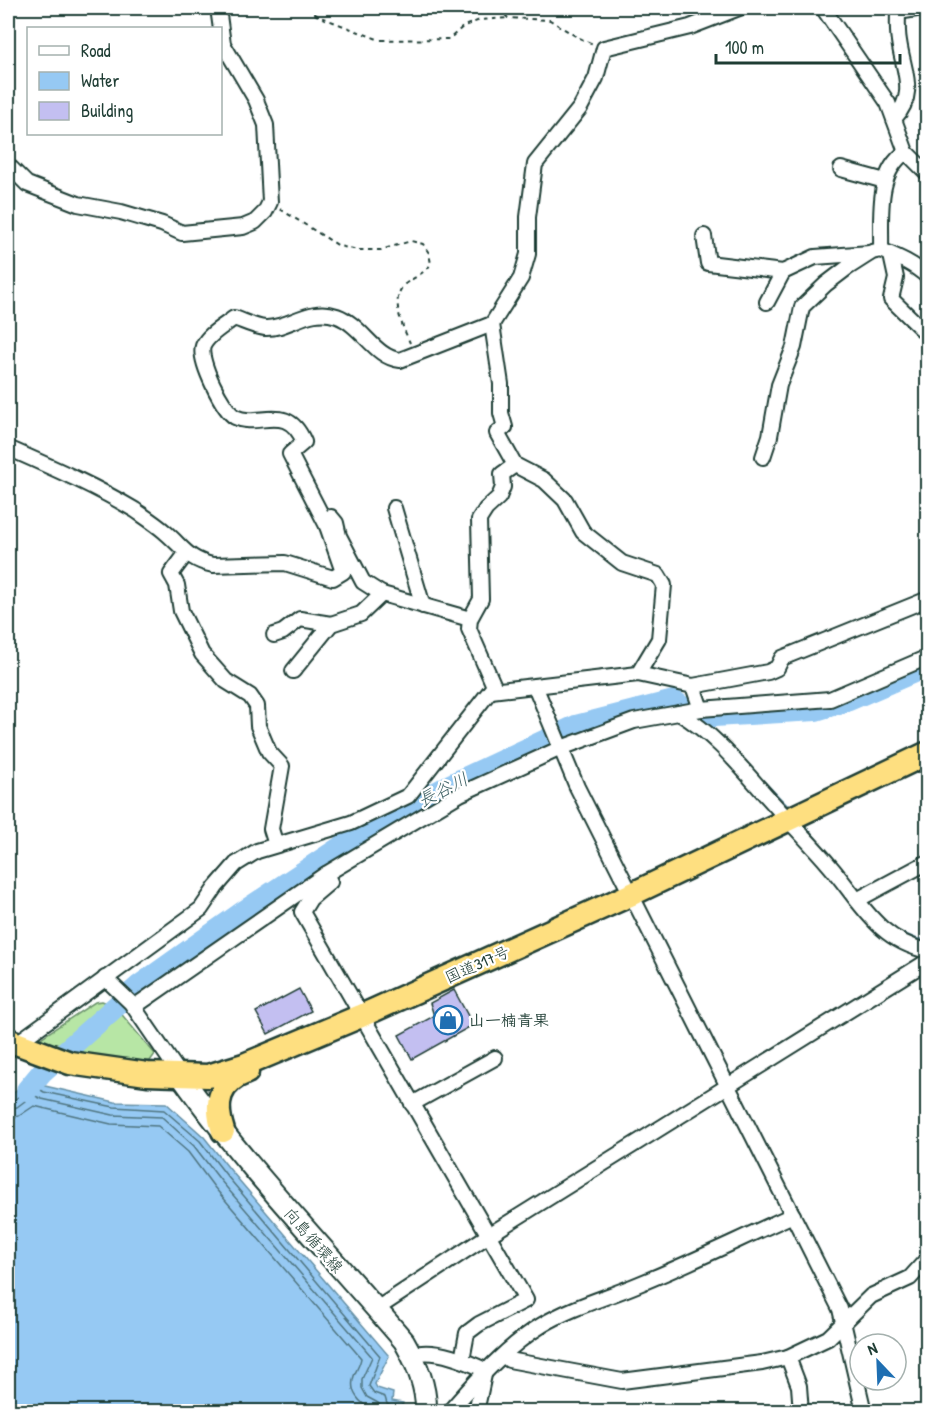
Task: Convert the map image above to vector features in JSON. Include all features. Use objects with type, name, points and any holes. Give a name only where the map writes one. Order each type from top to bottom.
[{"type":"highway","name":"国道317号","points":[[17,1044],[70,1063],[181,1076],[208,1076],[244,1065],[361,1016],[630,895],[927,753]]},
{"type":"highway","points":[[223,1131],[218,1116],[218,1105],[225,1086],[234,1077],[304,1047],[361,1016]]},
{"type":"main road","name":"向島循環線","points":[[181,1076],[304,1230],[404,1341],[424,1387],[426,1412]]},
{"type":"street","points":[[218,8],[221,27]]},
{"type":"street","points":[[8,448],[49,466],[136,511],[166,532],[193,559],[213,565],[285,563],[333,578],[343,572],[327,526],[290,454],[304,441],[299,431],[290,422],[272,418],[236,417],[226,409],[202,356],[203,347],[210,336],[234,318],[264,328],[279,326],[298,317],[319,314],[337,316],[358,329],[388,359],[400,360],[492,324],[521,278],[528,254],[528,217],[535,164],[580,108],[596,78],[604,48],[690,27],[739,8]]},
{"type":"street","points":[[823,8],[888,103],[906,152],[927,174]]},
{"type":"street","points":[[894,119],[903,109],[907,97],[907,78],[898,41],[898,10],[923,8]]},
{"type":"street","points":[[8,165],[27,184],[78,204],[121,212],[162,224],[182,233],[243,227],[255,222],[265,212],[270,202],[266,125],[256,100],[223,44],[222,37]]},
{"type":"street","points":[[906,152],[899,157],[885,181],[882,200],[882,252],[896,278],[891,299],[927,335]]},
{"type":"street","points":[[841,169],[885,181]]},
{"type":"street","points":[[704,236],[708,263],[783,272],[815,256],[882,252],[906,261],[927,277]]},
{"type":"street","points":[[763,457],[770,436],[779,385],[794,347],[802,307],[826,284],[882,252]]},
{"type":"street","points":[[767,302],[783,272]]},
{"type":"street","points":[[492,324],[501,384],[501,413],[505,427],[497,433],[515,465],[544,480],[565,500],[583,532],[622,563],[658,575],[664,585],[659,639],[638,674]]},
{"type":"street","points":[[17,1044],[201,909],[236,864],[257,851],[351,823],[408,796],[494,686],[469,628],[470,619],[482,599],[478,520],[499,497],[503,487],[502,474],[515,465]]},
{"type":"street","points":[[394,508],[423,606]]},
{"type":"street","points":[[327,526],[328,518],[331,517],[336,523],[339,536],[363,582],[382,594],[470,619]]},
{"type":"street","points":[[186,554],[171,574],[177,585],[182,611],[202,654],[226,681],[250,696],[257,706],[258,726],[269,752],[282,766],[271,828],[276,845]]},
{"type":"street","points":[[274,635],[300,619],[331,624],[361,614],[382,594]]},
{"type":"street","points":[[491,691],[638,674],[693,686],[768,672],[777,668],[782,658],[927,599]]},
{"type":"street","points":[[293,670],[331,624]]},
{"type":"street","points":[[132,1005],[326,874],[460,794],[560,745],[634,721],[701,709],[830,699],[927,657]]},
{"type":"street","points":[[535,686],[577,787],[840,1309],[864,1412]]},
{"type":"street","points":[[693,686],[701,709]]},
{"type":"street","points":[[679,713],[698,724],[719,743],[788,819],[857,900],[871,920],[912,948],[927,951]]},
{"type":"street","points":[[857,900],[927,862]]},
{"type":"street","points":[[326,874],[330,882],[310,899],[302,912],[526,1300],[479,1324],[467,1333],[462,1360]]},
{"type":"street","points":[[375,1310],[489,1235],[927,961]]},
{"type":"street","points":[[107,980],[132,1005],[181,1076]]},
{"type":"street","points":[[412,1104],[495,1058]]},
{"type":"street","points":[[449,1412],[485,1370],[542,1325],[588,1302],[622,1292],[793,1215]]},
{"type":"street","points":[[504,1355],[509,1360],[622,1381],[762,1363],[788,1357],[828,1338],[871,1296],[910,1278],[927,1258]]},
{"type":"street","points":[[412,1355],[420,1352],[462,1360],[485,1370]]},
{"type":"street","points":[[788,1357],[799,1386],[801,1412]]},
{"type":"street","points":[[476,1412],[485,1370]]},
{"type":"path","points":[[307,8],[318,16],[380,40],[449,39],[464,26],[480,20],[508,18],[550,20],[577,38],[604,48]]},
{"type":"path","points":[[499,8],[508,18]]},
{"type":"path","points":[[270,202],[339,246],[358,250],[381,250],[411,241],[423,244],[429,253],[431,264],[427,270],[404,285],[399,293],[401,321],[415,355]]},
{"type":"green space","points":[[102,1001],[114,1006],[155,1054],[150,1061],[138,1062],[74,1054],[39,1039],[95,1002]]},
{"type":"water","points":[[33,1076],[45,1086],[115,1102],[166,1103],[204,1137],[389,1356],[375,1384],[377,1388],[393,1393],[392,1401],[403,1403],[401,1411],[8,1411],[8,1098]]},
{"type":"building","points":[[299,989],[311,1011],[268,1034],[256,1012]]},
{"type":"building","name":"山一楠青果","points":[[454,990],[473,1025],[412,1059],[399,1035],[434,1016],[430,1003]]},
{"type":"waterway","name":"長谷川","points":[[27,1090],[42,1072],[139,986],[243,912],[365,831],[452,784],[576,726],[674,701],[696,717],[816,710],[849,700],[928,666]]},
{"type":"waterway","points":[[764,783],[790,810]]},
{"type":"waterway","points":[[801,822],[819,844]]},
{"type":"waterway","points":[[900,933],[917,940],[928,941]]},
{"type":"place","name":"山一楠青果","points":[[448,1020]]}]
